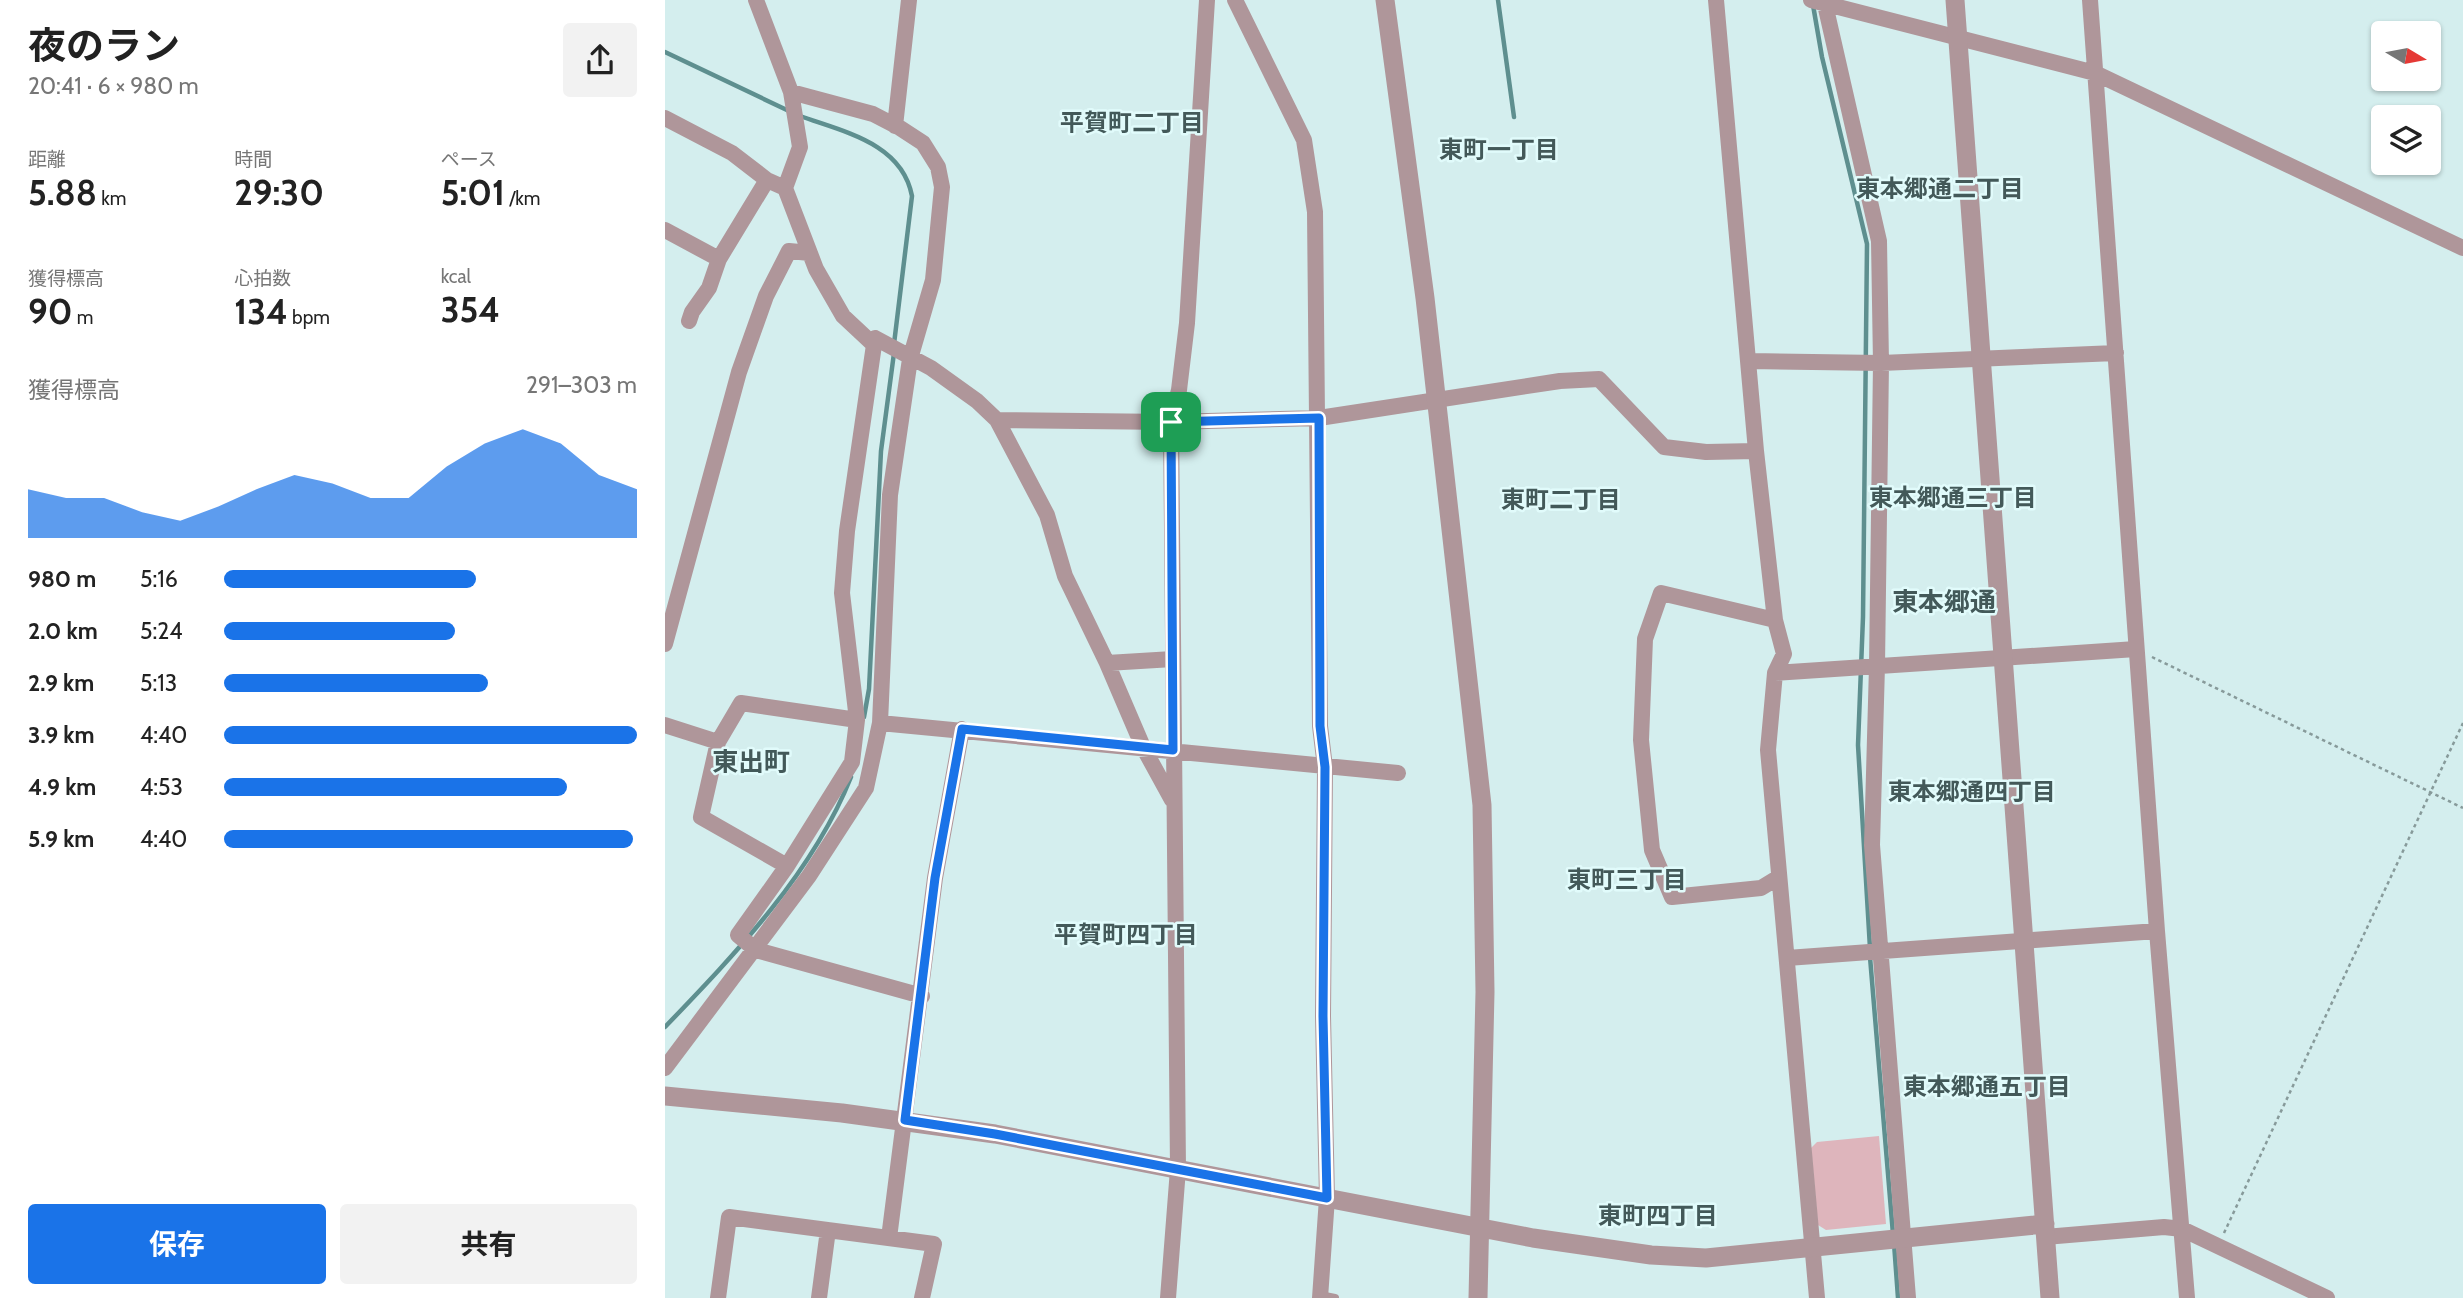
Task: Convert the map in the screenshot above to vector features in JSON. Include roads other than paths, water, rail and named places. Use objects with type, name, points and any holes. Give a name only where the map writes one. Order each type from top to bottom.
[{"type":"street","points":[[756,0],[791,92],[800,147],[785,188],[816,269],[843,316],[874,345]]},
{"type":"street","points":[[895,126],[909,0]]},
{"type":"street","points":[[1167,1298],[1178,1169],[1171,422],[1179,390],[1187,323],[1207,0]]},
{"type":"street","points":[[1235,0],[1304,139],[1315,212],[1320,726],[1325,767],[1325,1297]]},
{"type":"street","points":[[1385,0],[1436,402],[1482,805],[1485,992],[1478,1298]]},
{"type":"street","points":[[1716,0],[1725,130],[1750,361],[1756,452],[1775,620],[1784,654],[1775,673],[1768,750],[1817,1298]]},
{"type":"street","points":[[1955,0],[2050,1298]]},
{"type":"street","points":[[2090,0],[2157,931],[2187,1298]]},
{"type":"street","points":[[1907,1298],[1872,845],[1881,363],[1879,241],[1821,2],[1957,35],[2095,73],[2463,248]]},
{"type":"street","points":[[665,1068],[810,876],[866,788],[880,723],[890,495],[910,359],[933,280],[942,187],[938,167],[923,142],[873,114],[791,92]]},
{"type":"street","points":[[665,118],[732,153],[767,180],[785,188]]},
{"type":"street","points":[[689,321],[709,288],[719,259],[767,180]]},
{"type":"street","points":[[665,230],[719,259]]},
{"type":"street","points":[[665,644],[739,372],[766,296],[789,251],[810,253]]},
{"type":"street","points":[[922,996],[756,950],[738,935],[786,866],[852,762],[857,720],[842,593],[847,531],[875,338],[931,368],[997,420],[1047,515],[1065,576],[1107,663],[1143,747],[1173,802]]},
{"type":"street","points":[[1750,361],[1881,363],[2116,353]]},
{"type":"street","points":[[997,420],[1171,422],[1319,418],[1560,381],[1599,379],[1664,447],[1706,452],[1756,452]]},
{"type":"street","points":[[1775,620],[1661,593],[1645,639],[1641,740],[1652,850],[1672,897],[1761,888],[1779,877]]},
{"type":"street","points":[[1775,673],[2136,649]]},
{"type":"street","points":[[1107,663],[1173,659]]},
{"type":"street","points":[[786,866],[701,817],[718,742],[741,703],[857,720]]},
{"type":"street","points":[[880,723],[1398,774]]},
{"type":"street","points":[[665,725],[718,742]]},
{"type":"street","points":[[889,1238],[935,878],[962,729]]},
{"type":"street","points":[[1787,958],[1881,949],[2157,931]]},
{"type":"street","points":[[665,1096],[905,1120],[995,1134],[1479,1227],[1651,1255],[1706,1258],[1903,1238],[2164,1227],[2182,1229],[2327,1298]]},
{"type":"street","points":[[717,1298],[729,1217],[934,1244],[922,1298]]},
{"type":"street","points":[[819,1298],[828,1230]]},
{"type":"waterway","points":[[1498,0],[1514,117]]},
{"type":"waterway","points":[[1813,5],[1822,57],[1867,244],[1863,617],[1858,745],[1870,948]]},
{"type":"waterway","points":[[665,52],[789,111]]},
{"type":"waterway","points":[[800,116],[869,142],[896,163],[906,178],[912,196],[894,344]]},
{"type":"waterway","points":[[864,717],[869,689],[881,451],[894,353]]},
{"type":"waterway","points":[[665,1027],[745,941],[794,879],[816,846],[851,777]]},
{"type":"waterway","points":[[1870,957],[1893,1234]]},
{"type":"waterway","points":[[1894,1243],[1898,1298]]},
{"type":"district","name":"平賀町二丁目","points":[[1132,123]]},
{"type":"district","name":"東町一丁目","points":[[1499,150]]},
{"type":"district","name":"東本郷通二丁目","points":[[1940,189]]},
{"type":"district","name":"東本郷通三丁目","points":[[1953,498]]},
{"type":"district","name":"東町二丁目","points":[[1561,500]]},
{"type":"district","name":"東本郷通","points":[[1944,602]]},
{"type":"district","name":"東出町","points":[[751,762]]},
{"type":"district","name":"東本郷通四丁目","points":[[1972,792]]},
{"type":"district","name":"東町三丁目","points":[[1627,880]]},
{"type":"district","name":"平賀町四丁目","points":[[1126,935]]},
{"type":"district","name":"東本郷通五丁目","points":[[1987,1087]]},
{"type":"district","name":"東町四丁目","points":[[1658,1216]]}]
